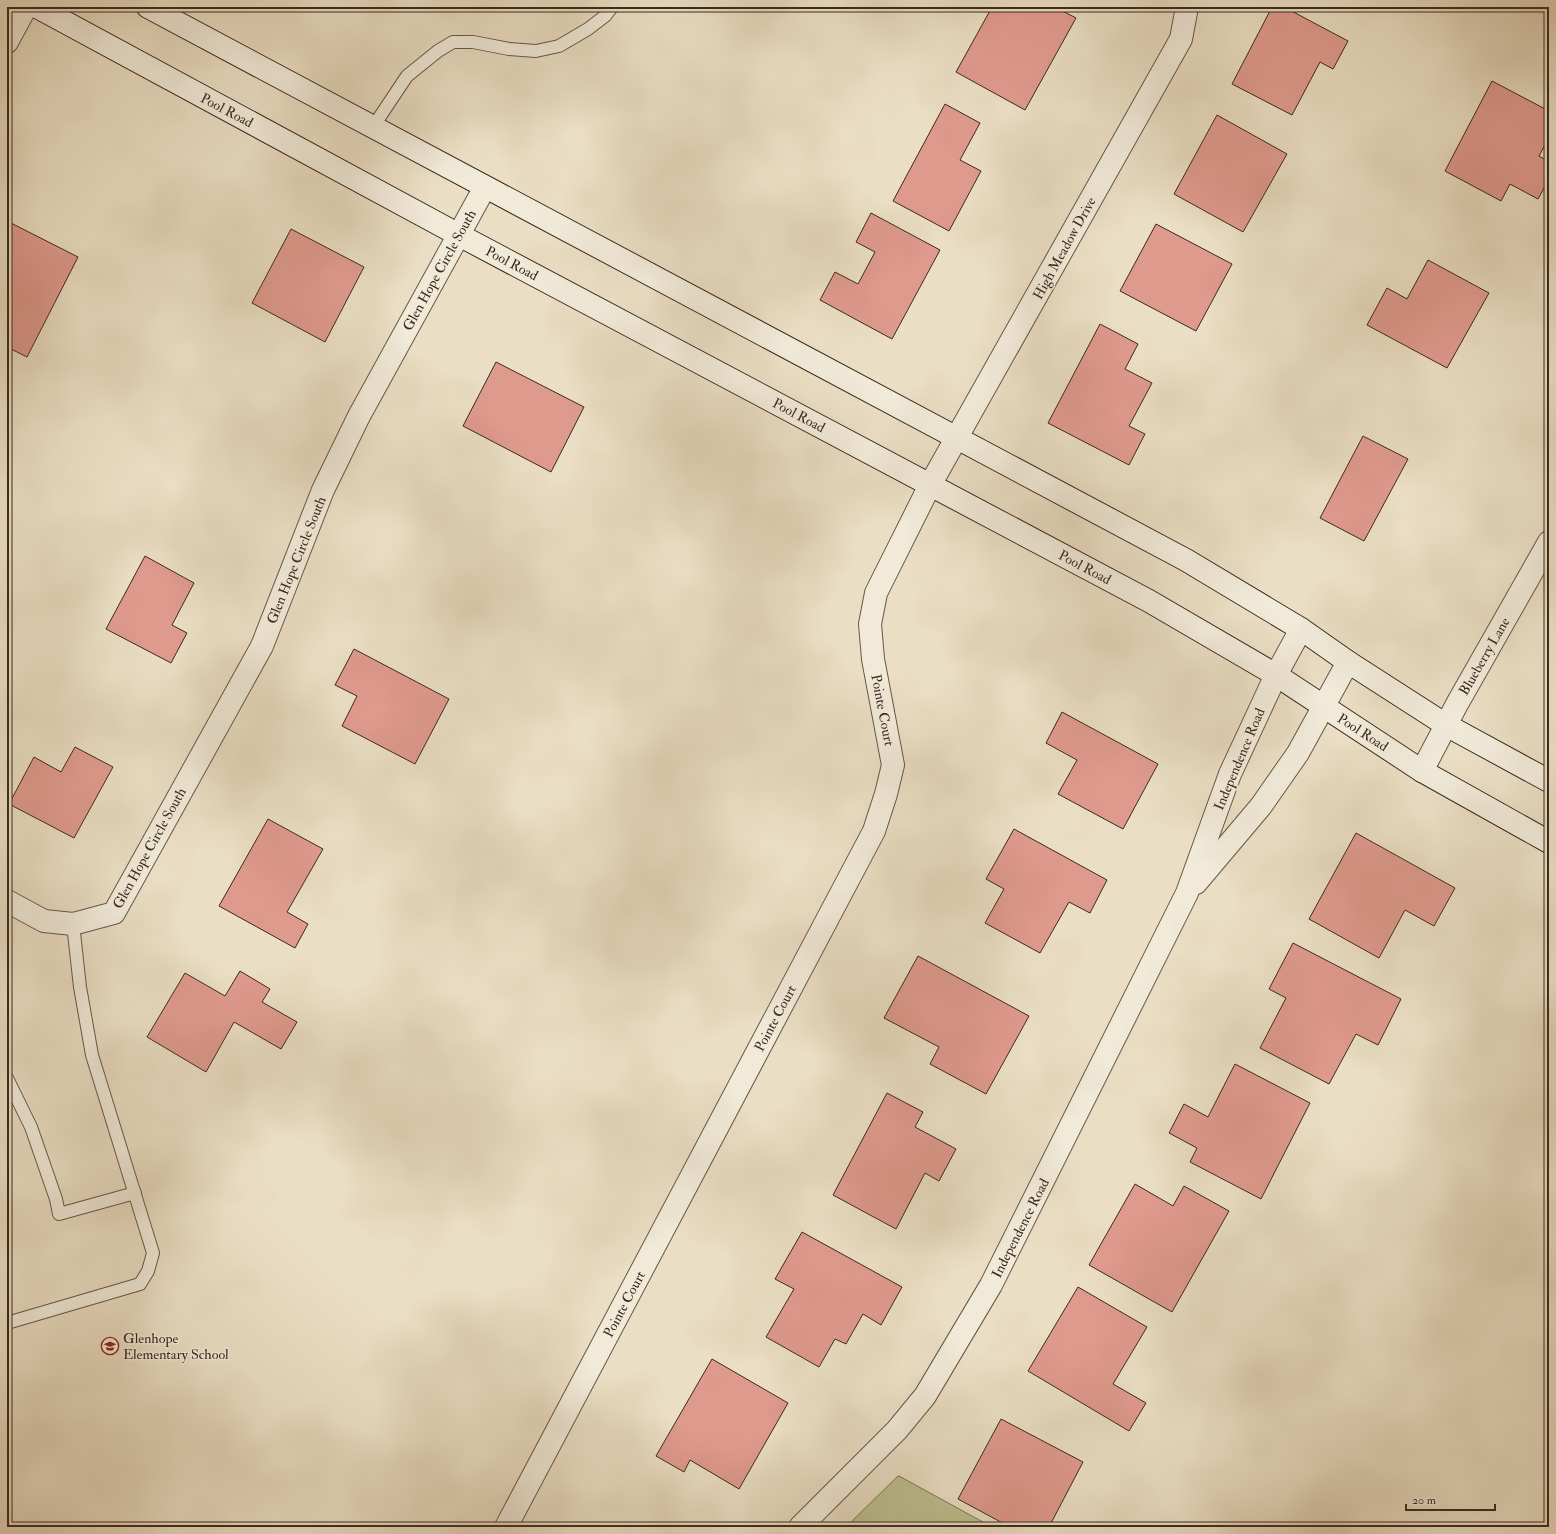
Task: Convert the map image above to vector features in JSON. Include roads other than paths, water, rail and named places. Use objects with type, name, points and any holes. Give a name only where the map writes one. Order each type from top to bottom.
[{"type":"street","points":[[7,42],[26,7]]},
{"type":"street","name":"Pool Road","points":[[37,7],[459,235],[1148,601],[1276,674],[1422,771],[1549,842]]},
{"type":"street","points":[[148,7],[1186,560],[1302,629],[1348,662],[1446,725],[1549,781]]},
{"type":"street","name":"High Meadow Drive","points":[[930,485],[1181,39],[1187,7]]},
{"type":"street","name":"Glen Hope Circle South","points":[[83,921],[114,913],[262,646],[323,490],[349,436],[485,187]]},
{"type":"street","name":"Pointe Court","points":[[506,1527],[874,831],[886,794],[893,765],[873,659],[870,624],[876,593],[930,485]]},
{"type":"street","name":"Blueberry Lane","points":[[1422,771],[1446,725],[1549,542]]},
{"type":"street","name":"Independence Road","points":[[800,1527],[897,1430],[925,1396],[991,1285],[1187,893],[1230,774],[1276,674],[1302,629]]},
{"type":"street","name":"Independence Road","points":[[1187,893],[1261,806],[1298,753],[1348,662]]},
{"type":"street","points":[[7,901],[44,920],[83,921]]},
{"type":"lane","points":[[373,128],[407,76],[438,51],[453,42],[473,42],[510,49],[536,51],[559,46],[588,29],[605,16],[612,7]]},
{"type":"lane","points":[[7,1323],[140,1284],[148,1271],[154,1253],[92,1055],[80,987],[83,921]]},
{"type":"lane","points":[[7,1078],[31,1127],[56,1198],[59,1214],[135,1193]]},
{"type":"place","name":"Glenhope Elementary School","points":[[110,1346]]}]
